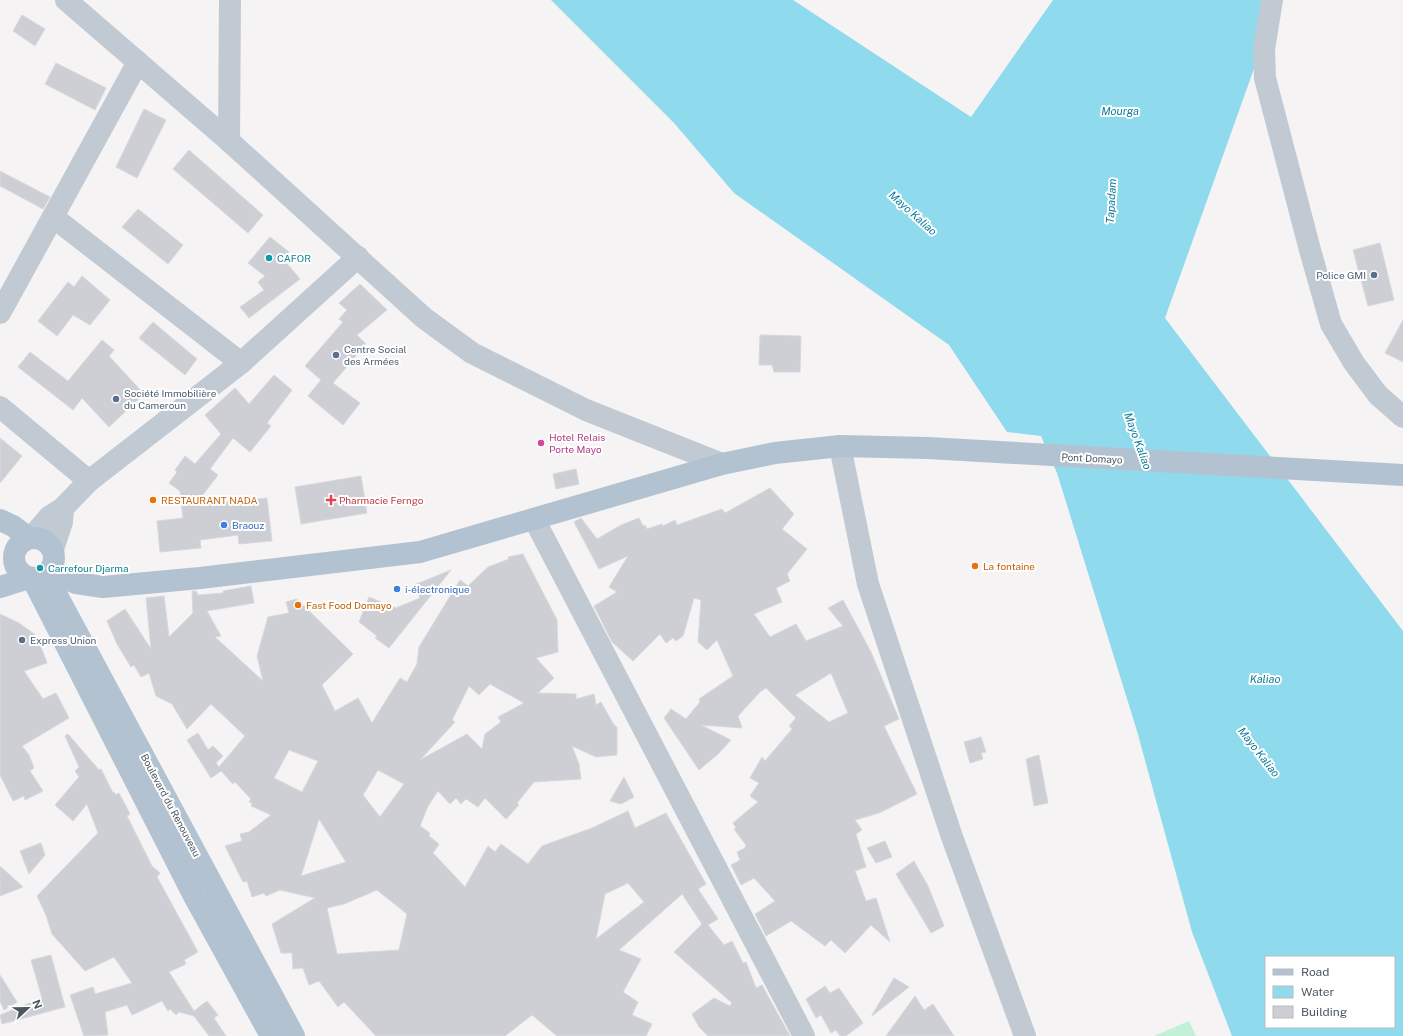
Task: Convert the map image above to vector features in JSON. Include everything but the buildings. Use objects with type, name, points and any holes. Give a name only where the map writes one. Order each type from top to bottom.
[{"type":"main road","name":"Pont Domayo","points":[[44,568],[103,587],[200,578],[420,552],[722,464],[775,453],[840,446],[928,448],[1403,475]]},
{"type":"main road","points":[[0,520],[13,526],[18,549],[14,561],[18,570],[44,568]]},
{"type":"main road","points":[[0,532],[18,549]]},
{"type":"main road","points":[[18,549],[44,540],[44,568]]},
{"type":"main road","points":[[0,587],[44,568]]},
{"type":"main road","name":"Boulevard du Renouveau","points":[[44,568],[194,896],[270,1036]]},
{"type":"main road","name":"Boulevard du Renouveau","points":[[44,568],[294,1036]]},
{"type":"street","points":[[66,0],[229,141],[424,318],[472,353],[586,410],[722,464]]},
{"type":"street","points":[[229,141],[230,0]]},
{"type":"street","points":[[1272,0],[1264,49],[1265,78],[1310,250],[1332,324],[1354,363],[1378,395],[1403,417]]},
{"type":"street","points":[[0,313],[138,62]]},
{"type":"street","points":[[53,217],[240,364]]},
{"type":"street","points":[[18,549],[50,516],[63,508],[88,481],[240,364],[358,257]]},
{"type":"street","points":[[0,407],[88,481]]},
{"type":"street","points":[[840,446],[868,584],[952,837],[1026,1036]]},
{"type":"street","points":[[44,568],[62,522],[63,508]]},
{"type":"street","points":[[534,519],[804,1036]]},
{"type":"green space","points":[[1189,1021],[1196,1036],[1154,1036]]},
{"type":"water","name":"Kaliao","points":[[551,0],[793,0],[971,117],[1053,0],[1268,0],[1256,63],[1165,318],[1403,631],[1403,1036],[1232,1036],[1192,932],[1137,731],[1057,473],[1041,436],[1007,432],[949,345],[734,193],[674,123]]},
{"type":"place","name":"CAFOR","points":[[269,258]]},
{"type":"place","name":"Police GMI","points":[[1374,275]]},
{"type":"place","name":"Centre Social des Armées","points":[[336,355]]},
{"type":"place","name":"Société Immobilière du Cameroun","points":[[116,399]]},
{"type":"place","name":"Hotel Relais Porte Mayo","points":[[541,443]]},
{"type":"place","name":"RESTAURANT NADA","points":[[153,500]]},
{"type":"place","name":"Pharmacie Ferngo","points":[[331,500]]},
{"type":"place","name":"Braouz","points":[[224,525]]},
{"type":"place","name":"La fontaine","points":[[975,566]]},
{"type":"place","name":"Carrefour Djarma","points":[[40,568]]},
{"type":"place","name":"i-électronique","points":[[397,589]]},
{"type":"place","name":"Fast Food Domayo","points":[[298,605]]},
{"type":"place","name":"Express Union","points":[[22,640]]},
{"type":"water label","name":"Mourga","points":[[1120,111]]},
{"type":"water label","name":"Tapadam","points":[[1111,201]]},
{"type":"water label","name":"Mayo Kaliao","points":[[913,213]]},
{"type":"water label","name":"Mayo Kaliao","points":[[1138,441]]},
{"type":"water label","name":"Mayo Kaliao","points":[[1259,752]]}]
